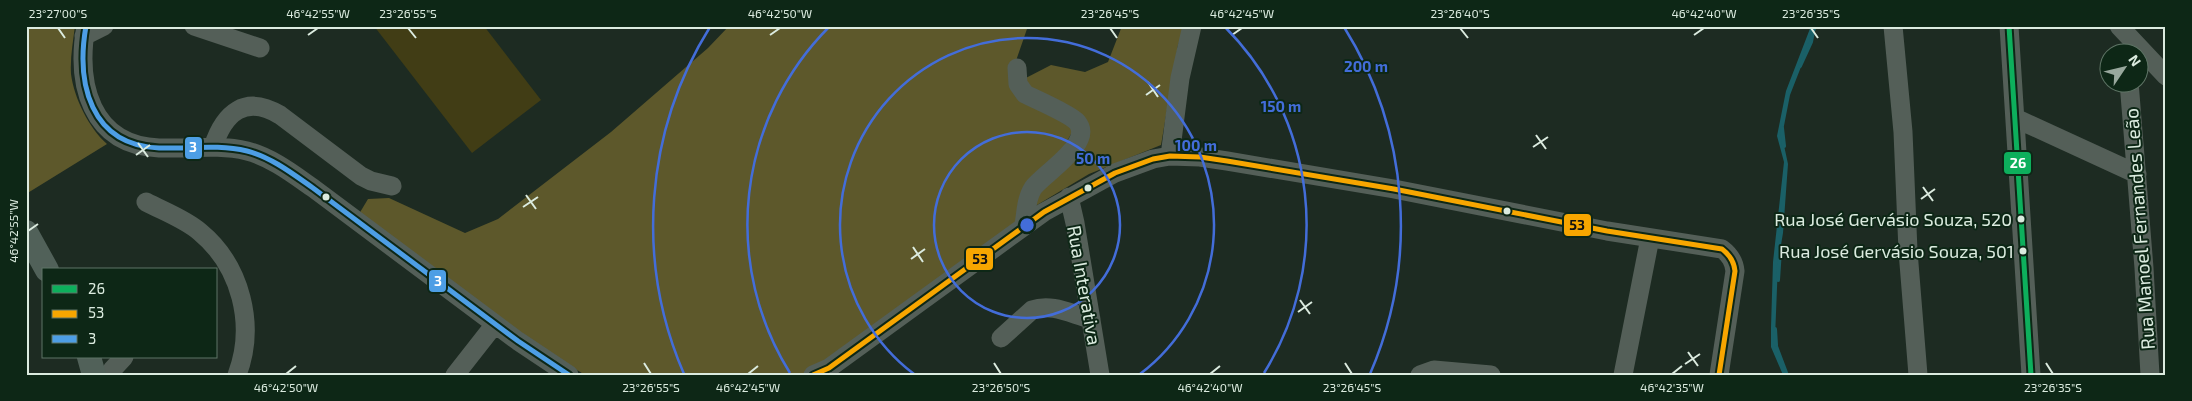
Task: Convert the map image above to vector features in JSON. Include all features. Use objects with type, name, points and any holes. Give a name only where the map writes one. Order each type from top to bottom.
[{"type":"main road","points":[[26,232],[46,268]]},
{"type":"main road","points":[[91,358],[110,367]]},
{"type":"street","points":[[104,26],[85,31],[82,63],[86,91],[91,106],[101,122],[110,131],[123,139],[157,148],[213,147],[249,151],[289,171],[495,324],[569,375]]},
{"type":"street","points":[[194,26],[260,48]]},
{"type":"street","points":[[1170,156],[1180,78],[1192,26]]},
{"type":"street","points":[[1893,26],[1903,132],[1908,251],[1918,375]]},
{"type":"street","points":[[2009,26],[2031,375]]},
{"type":"street","points":[[2124,29],[2126,42]]},
{"type":"street","points":[[2124,29],[2166,76]]},
{"type":"street","points":[[1017,68],[1020,89],[1025,94],[1075,120],[1080,129],[1074,150],[1040,181],[1030,194],[1024,225]]},
{"type":"street","name":"Rua Manoel Fernandes Leão","points":[[2130,92],[2150,373]]},
{"type":"street","points":[[213,147],[218,134],[229,118],[247,106],[268,107],[361,176],[371,181],[392,186]]},
{"type":"street","points":[[2015,118],[2137,174]]},
{"type":"street","points":[[813,375],[829,368],[1024,225],[1069,196],[1115,172],[1153,159],[1170,156],[1200,157],[1227,161],[1386,188],[1650,238],[1717,248],[1726,252],[1735,264],[1736,271],[1719,375]]},
{"type":"street","name":"Rua Interativa","points":[[1069,196],[1100,375]]},
{"type":"street","points":[[146,202],[198,230],[216,249],[236,280],[243,303],[245,332],[243,352],[237,375]]},
{"type":"street","points":[[1623,375],[1650,238]]},
{"type":"street","points":[[1001,338],[1032,310],[1038,308],[1055,308],[1091,319]]},
{"type":"street","points":[[455,375],[495,324]]},
{"type":"street","points":[[2150,373],[2166,355]]},
{"type":"street","points":[[1420,375],[1434,370],[1492,375]]},
{"type":"shaded area","points":[[26,26],[75,26],[71,74],[75,93],[88,121],[107,144],[26,194]]},
{"type":"shaded area","points":[[374,26],[484,26],[541,100],[472,153]]},
{"type":"shaded area","points":[[729,26],[1028,26],[1010,78],[1075,127],[1021,223],[825,365],[799,375],[585,375],[542,348],[359,214],[368,199],[389,198],[465,233],[498,219],[611,132],[708,48]]},
{"type":"shaded area","points":[[1122,26],[1186,26],[1178,45],[1161,145],[1089,174],[1032,208],[1040,188],[1082,140],[1020,81],[1051,65],[1085,72],[1108,62]]},
{"type":"water","points":[[1811,26],[1817,26],[1790,95],[1782,136],[1788,164],[1783,233],[1778,263],[1775,338],[1789,375],[1783,375],[1771,347],[1773,262],[1784,162],[1777,136],[1786,91]]},
{"type":"waterway","points":[[1800,66],[1811,42],[1814,26]]},
{"type":"waterway","points":[[1782,128],[1784,146]]},
{"type":"waterway","points":[[1778,280],[1780,250]]},
{"type":"waterway","points":[[1775,329],[1776,345]]},
{"type":"transit line","name":"3","points":[[86,26],[83,47],[83,69],[87,89],[93,107],[103,123],[117,136],[136,144],[159,148],[214,147],[236,149],[256,154],[273,162],[313,188],[518,341],[569,375]]},
{"type":"transit line","name":"26","points":[[2009,26],[2031,375]]},
{"type":"transit line","name":"53","points":[[813,375],[829,368],[1044,212],[1115,173],[1153,159],[1170,156],[1200,157],[1394,189],[1607,231],[1722,249],[1731,258],[1735,271],[1719,375]]},
{"type":"place","name":"Rua José Gervásio Souza, 520","points":[[2021,219]]},
{"type":"place","name":"Rua José Gervásio Souza, 501","points":[[2023,251]]}]
